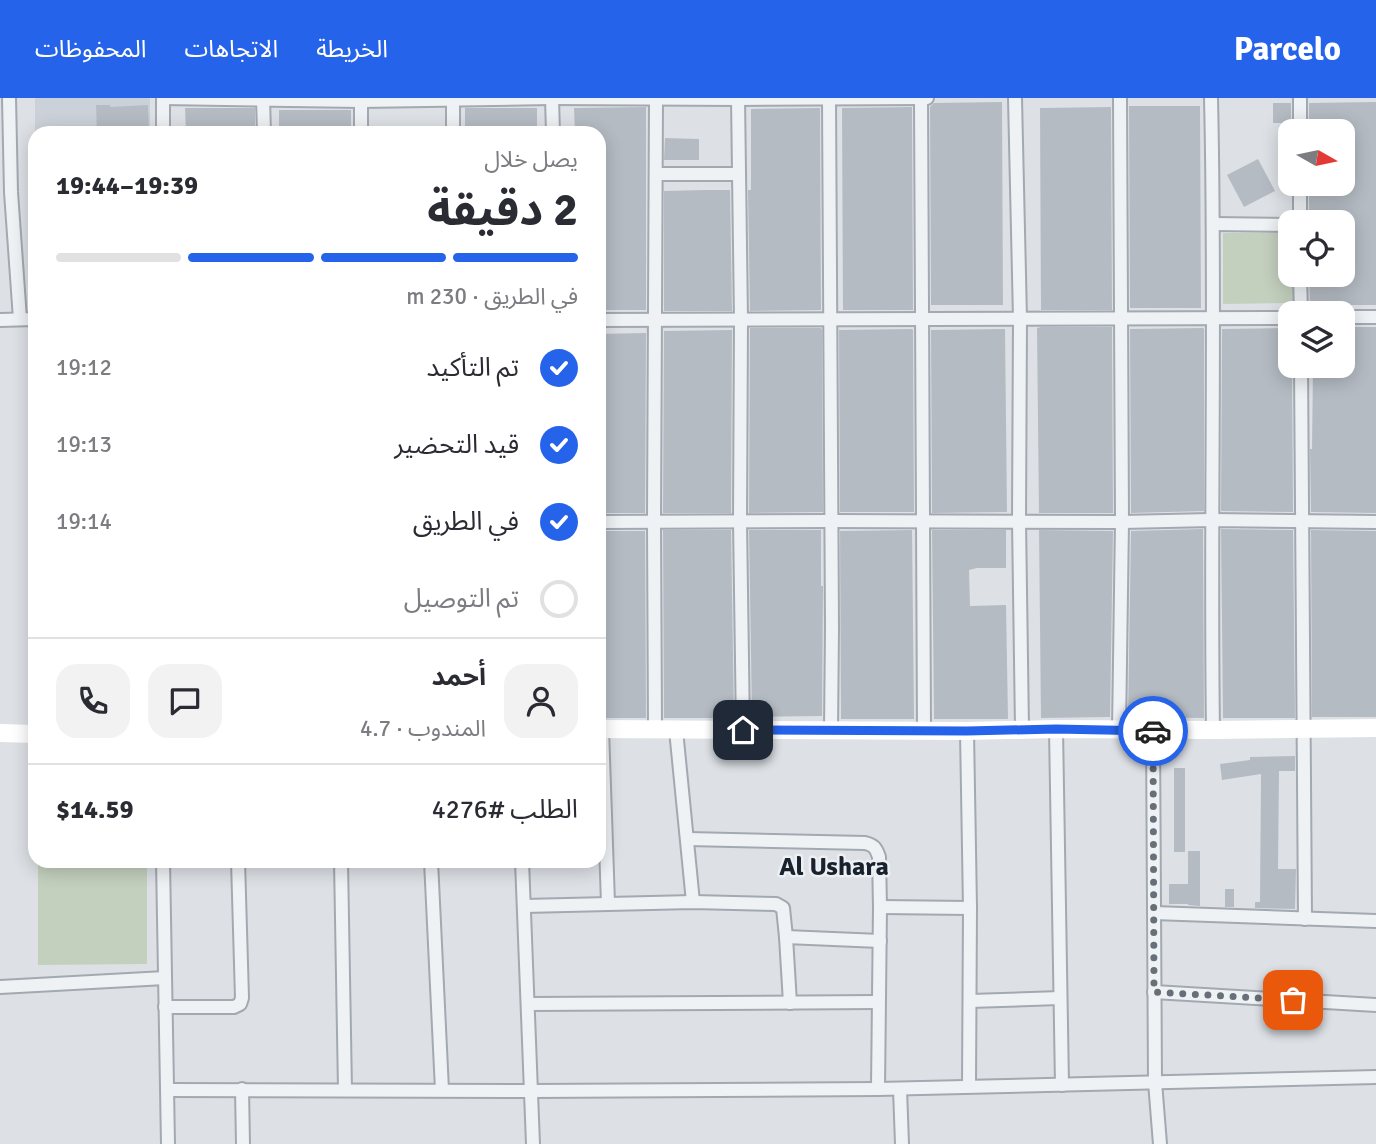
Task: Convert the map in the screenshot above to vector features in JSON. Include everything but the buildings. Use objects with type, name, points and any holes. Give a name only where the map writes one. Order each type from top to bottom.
[{"type":"street","points":[[9,98],[5,153],[11,192],[20,319]]},
{"type":"street","points":[[163,126],[163,98],[927,98]]},
{"type":"street","points":[[552,98],[553,126]]},
{"type":"street","points":[[655,730],[656,98]]},
{"type":"street","points":[[829,98],[831,730]]},
{"type":"street","points":[[921,98],[924,730]]},
{"type":"street","points":[[1016,98],[1022,729]]},
{"type":"street","points":[[1119,730],[1122,522],[1120,98]]},
{"type":"street","points":[[1210,98],[1213,224],[1213,730]]},
{"type":"street","points":[[1299,98],[1300,119]]},
{"type":"street","points":[[263,99],[264,126]]},
{"type":"street","points":[[453,99],[453,126]]},
{"type":"street","points":[[738,99],[743,730]]},
{"type":"street","points":[[361,100],[361,126]]},
{"type":"street","points":[[656,173],[739,174]]},
{"type":"street","points":[[1213,224],[1278,225]]},
{"type":"street","points":[[1355,317],[1376,317]]},
{"type":"street","points":[[606,320],[1278,318]]},
{"type":"street","points":[[0,320],[28,319]]},
{"type":"street","points":[[1301,378],[1305,919]]},
{"type":"street","points":[[606,522],[1376,522]]},
{"type":"street","points":[[606,729],[967,731],[1376,728]]},
{"type":"street","points":[[1056,729],[1062,1085]]},
{"type":"street","points":[[677,730],[692,902]]},
{"type":"street","points":[[1153,730],[1155,1082],[1160,1144]]},
{"type":"street","points":[[967,731],[969,1086]]},
{"type":"street","points":[[0,733],[28,734]]},
{"type":"street","points":[[688,839],[865,843],[872,844],[877,850],[880,907],[878,1089]]},
{"type":"street","points":[[606,860],[608,903]]},
{"type":"street","points":[[163,868],[169,1144]]},
{"type":"street","points":[[165,1007],[234,1007],[240,1004],[238,868]]},
{"type":"street","points":[[341,868],[345,1090]]},
{"type":"street","points":[[431,868],[442,1090]]},
{"type":"street","points":[[522,868],[533,1144]]},
{"type":"street","points":[[524,906],[692,902],[780,905],[783,908],[786,937],[790,1003]]},
{"type":"street","points":[[880,907],[970,908]]},
{"type":"street","points":[[1154,913],[1376,921]]},
{"type":"street","points":[[786,937],[880,941]]},
{"type":"street","points":[[0,987],[165,978]]},
{"type":"street","points":[[1154,992],[1376,1005]]},
{"type":"street","points":[[970,1001],[1060,998]]},
{"type":"street","points":[[528,1004],[878,1002]]},
{"type":"street","points":[[168,1090],[900,1089],[1376,1077]]},
{"type":"street","points":[[242,1089],[243,1144]]},
{"type":"street","points":[[900,1089],[902,1144]]},
{"type":"shaded area","points":[[35,98],[150,98],[150,126],[35,126]]},
{"type":"green space","points":[[1223,233],[1278,233],[1278,287],[1293,287],[1293,301],[1223,304]]},
{"type":"green space","points":[[38,868],[147,868],[147,964],[38,965]]},
{"type":"way so far","points":[[1153,731],[1154,992],[1293,1000]]},
{"type":"district","name":"Al Ushara","points":[[834,867]]},
{"type":"route","points":[[743,730],[1153,731]]}]
